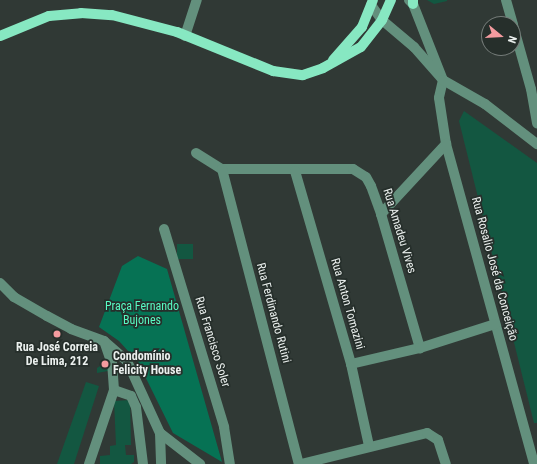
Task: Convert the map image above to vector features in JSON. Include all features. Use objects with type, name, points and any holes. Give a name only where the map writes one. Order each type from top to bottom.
[{"type":"main road","points":[[0,36],[49,16],[81,13],[112,15],[146,22],[273,71],[304,75],[329,65],[361,47],[382,20],[391,0]]},
{"type":"main road","points":[[329,65],[362,27],[372,2]]},
{"type":"street","points":[[185,36],[197,0]]},
{"type":"street","points":[[506,0],[511,16]]},
{"type":"street","points":[[412,1],[443,80]]},
{"type":"street","points":[[372,2],[382,20],[414,47],[443,80],[486,104],[537,144]]},
{"type":"street","points":[[521,53],[531,89],[537,123]]},
{"type":"street","name":"Rua Rosalio José da Conceição","points":[[443,80],[439,98],[446,144],[534,464]]},
{"type":"street","points":[[381,214],[446,144]]},
{"type":"street","points":[[196,153],[222,169]]},
{"type":"street","name":"Rua Amadeu Vives","points":[[222,169],[295,171],[353,169],[359,172],[371,186],[381,214],[420,348]]},
{"type":"street","name":"Rua Ferdinando Rutini","points":[[222,169],[300,464]]},
{"type":"street","name":"Rua Anton Tomazini","points":[[295,171],[351,364],[369,446]]},
{"type":"street","name":"Rua Francisco Soler","points":[[164,229],[224,427],[230,464]]},
{"type":"street","points":[[0,283],[14,297],[72,329],[104,342],[127,361],[160,433],[161,464]]},
{"type":"street","points":[[351,364],[420,348],[496,324]]},
{"type":"street","points":[[89,464],[114,390],[112,364],[104,342]]},
{"type":"street","points":[[114,390],[131,396],[136,407],[143,464]]},
{"type":"street","points":[[160,433],[200,464]]},
{"type":"street","points":[[300,464],[369,446],[427,434],[434,436],[441,444],[446,464]]},
{"type":"street","points":[[527,438],[537,436]]},
{"type":"green space","name":"Praça Fernando Bujones","points":[[138,256],[167,269],[222,462],[173,433],[138,362],[119,341],[99,327],[122,266]]},
{"type":"building","points":[[427,0],[447,0],[447,1],[434,4]]},
{"type":"building","points":[[464,111],[537,163],[537,423],[534,423],[459,121]]},
{"type":"building","points":[[177,244],[193,244],[193,259],[177,259]]},
{"type":"building","name":"Condomínio Felicity House","points":[[108,361],[108,371],[97,373],[97,368]]},
{"type":"building","points":[[86,382],[99,386],[74,464],[57,464]]},
{"type":"building","points":[[130,400],[131,445],[125,445],[126,455],[134,455],[134,462],[131,464],[100,464],[100,456],[110,455],[110,446],[116,445],[114,401]]},
{"type":"place","name":"Rua José Correia De Lima, 212","points":[[57,334]]},
{"type":"place","name":"Condomínio Felicity House","points":[[105,364]]}]
